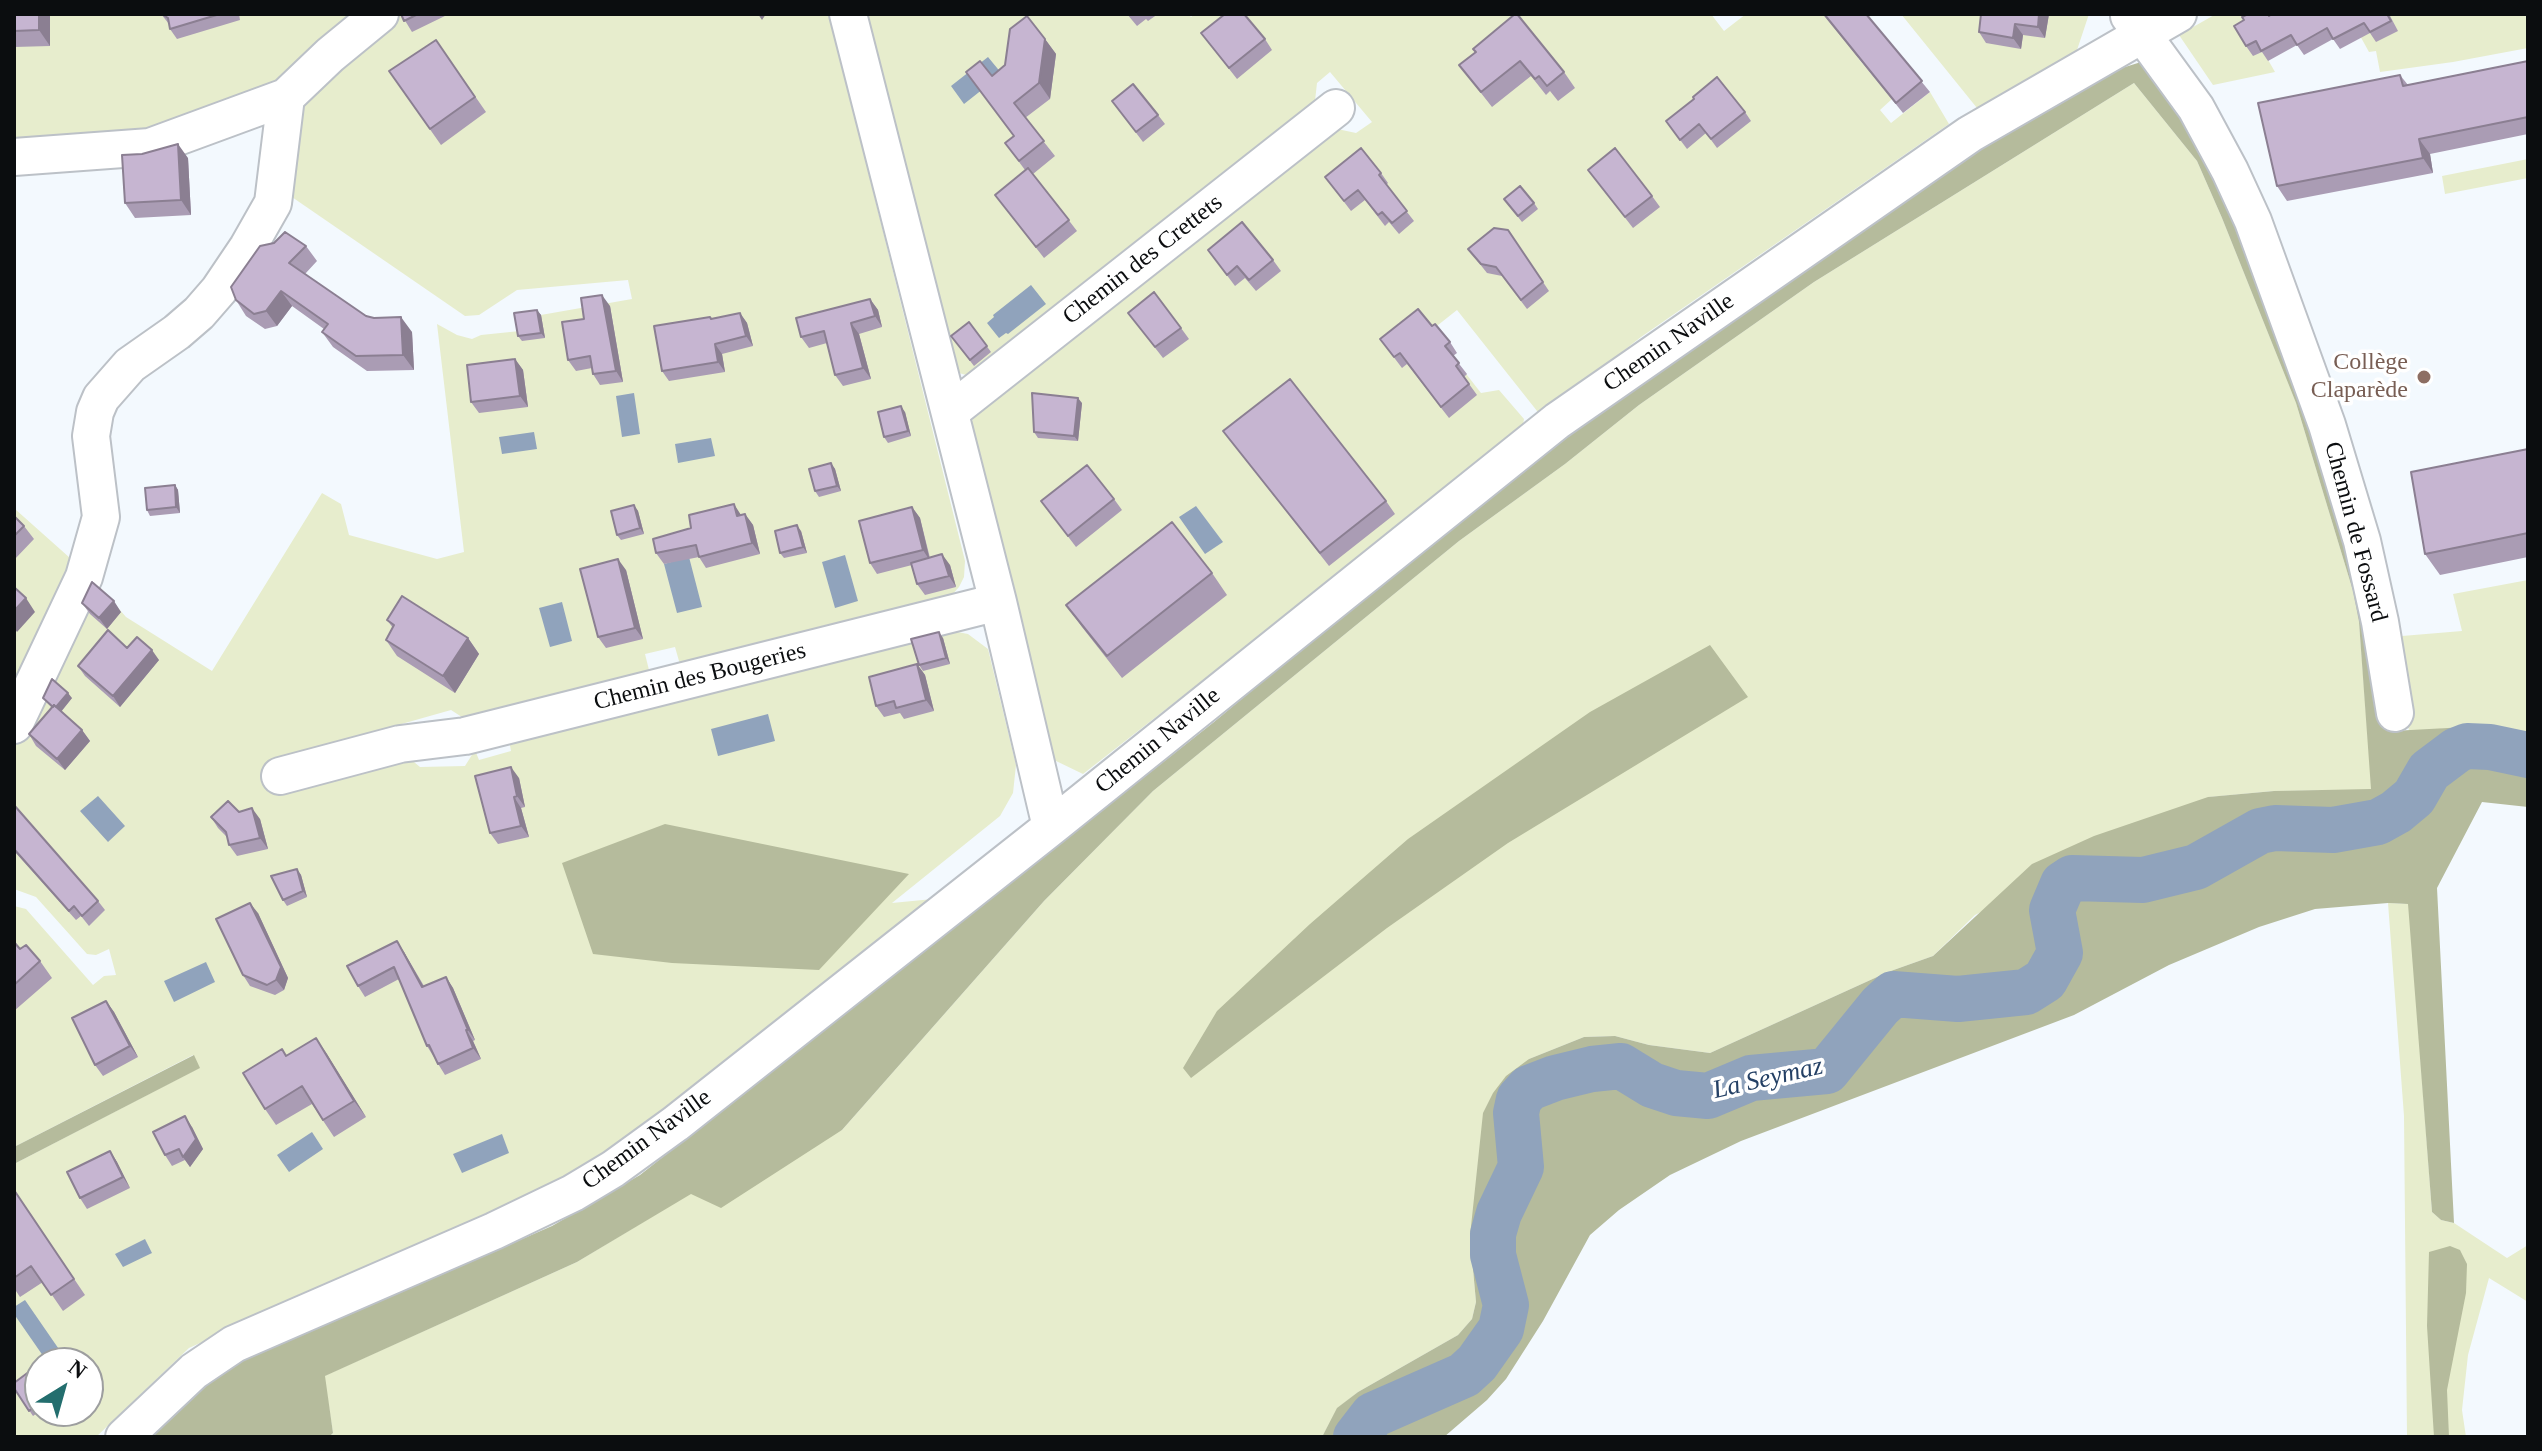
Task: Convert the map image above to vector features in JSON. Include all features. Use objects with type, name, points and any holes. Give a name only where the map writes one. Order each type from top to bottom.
[{"type":"street","points":[[14,157],[150,147],[286,97],[380,14]]},
{"type":"street","points":[[848,14],[998,602],[1051,827]]},
{"type":"street","name":"Chemin Naville","points":[[124,1437],[194,1371],[234,1344],[494,1231],[573,1193],[613,1169],[1051,827],[1557,421],[1970,134],[2135,24],[2178,14]]},
{"type":"street","name":"Chemin de Fossard","points":[[2135,24],[2196,108],[2253,221],[2327,425],[2362,541],[2380,622],[2395,713]]},
{"type":"street","points":[[14,725],[84,577],[101,517],[91,436],[101,398],[130,365],[199,313],[248,247],[273,203],[286,97]]},
{"type":"street","name":"Chemin des Crettets","points":[[950,412],[1336,108]]},
{"type":"street","name":"Chemin des Bougeries","points":[[280,776],[400,744],[465,736],[998,602]]},
{"type":"green space","points":[[14,14],[365,14],[267,90],[156,136],[14,147]]},
{"type":"green space","points":[[397,14],[829,14],[965,561],[964,577],[959,587],[940,602],[681,668],[675,647],[645,654],[650,674],[468,721],[451,710],[398,725],[403,753],[420,767],[465,766],[475,750],[479,760],[511,751],[509,740],[952,631],[968,634],[988,649],[1016,765],[1013,793],[1000,816],[892,903],[933,899],[597,1163],[189,1348],[96,1437],[14,1437],[14,1164],[199,1068],[193,1055],[14,1147],[14,906],[26,909],[93,985],[104,976],[116,975],[109,949],[96,955],[87,954],[36,897],[14,889],[14,744],[81,608],[100,587],[126,617],[212,671],[322,493],[341,504],[349,535],[437,559],[464,552],[437,324],[472,339],[481,335],[520,331],[518,319],[632,299],[628,280],[517,290],[479,315],[465,316],[289,195],[287,169],[307,99]]},
{"type":"green space","points":[[867,14],[1188,14],[1191,17],[1195,14],[1711,14],[1724,31],[1746,14],[1863,14],[1882,38],[1858,58],[1892,99],[1880,110],[1891,123],[1930,92],[1949,124],[1641,337],[1541,416],[1457,310],[1433,329],[1403,367],[1411,360],[1453,357],[1481,393],[1499,390],[1524,419],[1522,431],[1083,774],[1054,760],[971,424],[978,405],[1328,127],[1356,133],[1372,122],[1330,72],[1317,83],[1314,110],[977,378],[959,373]]},
{"type":"green space","points":[[1901,14],[2089,14],[2077,50],[1977,108]]},
{"type":"green space","points":[[2216,14],[2296,14],[2263,51],[2275,72],[2213,85],[2179,35]]},
{"type":"green space","points":[[2348,14],[2528,14],[2528,48],[2380,72],[2376,51],[2369,52]]},
{"type":"green space","points":[[2141,62],[2207,153],[2311,402],[2372,622],[2392,731],[2485,726],[2528,734],[2528,807],[2482,802],[2437,888],[2454,1223],[2441,1220],[2432,1212],[2408,904],[2315,909],[2259,927],[2169,965],[2074,1015],[1741,1141],[1670,1175],[1619,1210],[1590,1235],[1543,1321],[1506,1379],[1444,1437],[1322,1437],[1337,1408],[1358,1392],[1458,1335],[1472,1319],[1476,1302],[1470,1236],[1483,1113],[1506,1076],[1529,1059],[1584,1037],[1615,1036],[1649,1045],[1710,1053],[1888,972],[1933,956],[2032,864],[2094,836],[2208,797],[2274,791],[2371,789],[2359,622],[2353,591],[2296,403],[2197,161],[2134,83],[1814,282],[1639,405],[1565,464],[1459,541],[1153,791],[1044,901],[842,1130],[721,1208],[691,1194],[577,1262],[325,1376],[333,1433],[329,1437],[149,1437],[202,1387],[238,1363],[552,1226],[640,1175],[1214,722],[1393,573],[1684,347],[1967,154],[2122,68]]},
{"type":"green space","points":[[2134,83],[2197,161],[2296,403],[2353,591],[2359,622],[2372,790],[2274,791],[2209,797],[1975,915],[1933,956],[1888,972],[1710,1053],[1649,1045],[1615,1036],[1584,1037],[1529,1059],[1470,1236],[1476,1302],[1472,1319],[1458,1335],[1358,1392],[1338,1408],[1322,1437],[329,1437],[333,1433],[324,1376],[577,1262],[691,1193],[842,1130],[1044,901],[1153,791],[1459,541],[1565,464],[1639,405],[1814,282]]},
{"type":"green space","points":[[2528,159],[2528,178],[2445,194],[2442,176]]},
{"type":"green space","points":[[14,504],[15,509],[79,566],[14,701]]},
{"type":"green space","points":[[2528,580],[2528,734],[2485,726],[2409,731],[2390,637],[2462,631],[2453,594]]},
{"type":"green space","points":[[1710,645],[1748,697],[1508,843],[1387,928],[1191,1078],[1183,1068],[1217,1011],[1310,924],[1408,839],[1590,712]]},
{"type":"green space","points":[[665,824],[909,874],[819,970],[672,963],[593,954],[562,863]]},
{"type":"green space","points":[[2388,903],[2409,904],[2432,1212],[2507,1258],[2528,1245],[2528,1302],[2489,1278],[2468,1355],[2462,1410],[2466,1437],[2407,1437],[2404,1116]]},
{"type":"green space","points":[[194,1055],[200,1068],[14,1164],[14,1147]]},
{"type":"green space","points":[[2450,1246],[2460,1250],[2467,1264],[2466,1293],[2447,1390],[2449,1437],[2434,1437],[2427,1326],[2429,1252]]},
{"type":"water","points":[[988,57],[1002,74],[964,104],[951,86]]},
{"type":"water","points":[[1031,285],[1046,304],[999,338],[987,323]]},
{"type":"water","points":[[634,393],[640,434],[622,437],[616,396]]},
{"type":"water","points":[[534,432],[537,449],[502,454],[499,437]]},
{"type":"water","points":[[711,438],[715,456],[678,463],[675,444]]},
{"type":"water","points":[[1196,506],[1223,542],[1205,554],[1179,517]]},
{"type":"water","points":[[845,555],[858,601],[835,608],[822,562]]},
{"type":"water","points":[[689,557],[702,607],[677,613],[664,564]]},
{"type":"water","points":[[562,602],[572,641],[550,647],[539,608]]},
{"type":"water","points":[[768,714],[775,741],[718,756],[711,729]]},
{"type":"water","points":[[98,796],[125,826],[108,842],[80,811]]},
{"type":"water","points":[[206,962],[215,982],[174,1002],[164,981]]},
{"type":"water","points":[[312,1132],[323,1149],[289,1172],[277,1155]]},
{"type":"water","points":[[502,1134],[509,1153],[462,1173],[453,1154]]},
{"type":"water","points":[[145,1239],[152,1253],[123,1267],[115,1254]]},
{"type":"water","points":[[25,1300],[57,1347],[37,1347],[14,1314],[14,1307]]},
{"type":"building","points":[[14,14],[39,14],[39,30],[14,31]]},
{"type":"building","points":[[162,14],[220,14],[170,29],[168,18]]},
{"type":"building","points":[[401,14],[418,14],[404,21]]},
{"type":"building","points":[[1225,14],[1244,14],[1265,39],[1229,68],[1201,33]]},
{"type":"building","points":[[1515,14],[1564,72],[1547,86],[1539,76],[1535,79],[1520,61],[1481,92],[1459,65],[1476,52],[1473,49]]},
{"type":"building","points":[[1824,14],[1866,14],[1922,81],[1896,103]]},
{"type":"building","points":[[1981,14],[2039,14],[2038,27],[2015,24],[2013,38],[1979,32]]},
{"type":"building","points":[[2248,14],[2387,14],[2391,21],[2370,32],[2364,23],[2333,39],[2327,28],[2297,45],[2291,35],[2261,51],[2256,41],[2246,46],[2234,26]]},
{"type":"building","points":[[1027,16],[1045,39],[1039,83],[1014,103],[1044,141],[1019,161],[1005,143],[1014,136],[966,72],[980,61],[992,76],[1005,65],[1010,29]]},
{"type":"building","points":[[436,40],[475,97],[430,129],[389,71]]},
{"type":"building","points":[[2528,61],[2528,117],[2419,139],[2423,158],[2277,186],[2258,103],[2400,75],[2403,86]]},
{"type":"building","points":[[1717,77],[1745,112],[1711,139],[1699,124],[1680,140],[1666,121]]},
{"type":"building","points":[[1133,84],[1158,115],[1136,132],[1112,101]]},
{"type":"building","points":[[178,144],[181,200],[125,203],[122,155],[142,154]]},
{"type":"building","points":[[1361,148],[1407,211],[1392,223],[1382,212],[1378,215],[1358,190],[1344,201],[1325,177]]},
{"type":"building","points":[[1615,148],[1652,196],[1625,217],[1588,170]]},
{"type":"building","points":[[1028,168],[1069,220],[1036,247],[995,195]]},
{"type":"building","points":[[1520,186],[1534,203],[1518,216],[1504,199]]},
{"type":"building","points":[[1242,222],[1273,260],[1249,280],[1237,266],[1227,275],[1208,250]]},
{"type":"building","points":[[1494,228],[1508,230],[1543,282],[1521,300],[1496,267],[1481,264],[1468,249]]},
{"type":"building","points":[[285,232],[306,246],[289,263],[366,316],[401,317],[403,355],[356,356],[322,332],[328,324],[281,291],[266,311],[254,314],[236,300],[231,287],[260,246],[274,243]]},
{"type":"building","points":[[1154,292],[1181,328],[1155,347],[1128,313]]},
{"type":"building","points":[[602,295],[616,371],[593,374],[590,356],[568,360],[562,322],[584,319],[581,298]]},
{"type":"building","points":[[870,299],[875,316],[851,323],[863,368],[835,375],[824,331],[801,337],[796,318]]},
{"type":"building","points":[[1418,309],[1450,342],[1445,346],[1459,363],[1456,366],[1469,384],[1441,407],[1400,353],[1394,357],[1380,339]]},
{"type":"building","points":[[537,310],[541,333],[518,336],[514,313]]},
{"type":"building","points":[[740,313],[746,336],[715,344],[718,362],[662,371],[654,326]]},
{"type":"building","points":[[969,322],[987,346],[970,360],[951,336]]},
{"type":"building","points":[[515,359],[520,396],[471,402],[467,365]]},
{"type":"building","points":[[1290,379],[1386,501],[1320,553],[1223,431]]},
{"type":"building","points":[[1032,393],[1078,398],[1074,436],[1034,432]]},
{"type":"building","points":[[901,406],[908,431],[884,437],[878,412]]},
{"type":"building","points":[[2528,449],[2528,533],[2425,554],[2411,472]]},
{"type":"building","points":[[831,463],[837,486],[815,491],[809,469]]},
{"type":"building","points":[[1087,465],[1114,499],[1068,536],[1041,501]]},
{"type":"building","points":[[175,485],[176,507],[147,510],[145,488]]},
{"type":"building","points":[[734,504],[737,516],[745,514],[752,543],[699,557],[696,545],[656,553],[653,539],[691,528],[689,515]]},
{"type":"building","points":[[634,505],[640,528],[617,535],[611,511]]},
{"type":"building","points":[[912,507],[923,550],[870,563],[859,521]]},
{"type":"building","points":[[14,516],[24,526],[14,536]]},
{"type":"building","points":[[1172,522],[1212,573],[1107,656],[1066,605]]},
{"type":"building","points":[[797,525],[803,547],[780,553],[775,531]]},
{"type":"building","points":[[942,554],[949,576],[917,584],[911,563]]},
{"type":"building","points":[[618,559],[635,628],[598,637],[580,569]]},
{"type":"building","points":[[92,582],[114,601],[99,618],[82,603]]},
{"type":"building","points":[[14,587],[26,598],[14,611]]},
{"type":"building","points":[[402,596],[468,638],[443,676],[386,640],[394,625],[387,620]]},
{"type":"building","points":[[108,630],[127,648],[137,637],[152,650],[113,696],[78,666]]},
{"type":"building","points":[[939,632],[946,658],[919,665],[911,639]]},
{"type":"building","points":[[917,664],[926,700],[896,708],[894,701],[876,706],[869,677]]},
{"type":"building","points":[[52,679],[68,693],[56,707],[43,698]]},
{"type":"building","points":[[54,705],[82,730],[57,759],[29,734]]},
{"type":"building","points":[[511,767],[521,826],[490,833],[475,776]]},
{"type":"building","points":[[228,801],[239,812],[252,808],[260,838],[229,845],[226,832],[211,817]]},
{"type":"building","points":[[14,805],[98,901],[82,916],[74,906],[69,911],[14,849]]},
{"type":"building","points":[[297,869],[303,891],[283,900],[271,876]]},
{"type":"building","points":[[250,903],[281,967],[276,980],[267,985],[243,975],[216,919]]},
{"type":"building","points":[[397,941],[422,987],[446,977],[473,1048],[438,1064],[427,1046],[394,967],[358,986],[347,966]]},
{"type":"building","points":[[14,942],[20,949],[26,945],[40,961],[14,985]]},
{"type":"building","points":[[106,1001],[130,1046],[95,1065],[72,1018]]},
{"type":"building","points":[[316,1038],[354,1101],[323,1120],[302,1086],[265,1109],[243,1073],[282,1049],[286,1056]]},
{"type":"building","points":[[185,1116],[196,1139],[183,1157],[179,1149],[165,1155],[153,1132]]},
{"type":"building","points":[[110,1151],[123,1177],[80,1198],[67,1172]]},
{"type":"building","points":[[14,1190],[74,1279],[51,1295],[31,1266],[14,1278]]},
{"type":"building","points":[[24,1376],[24,1403],[14,1388],[14,1383]]},
{"type":"waterway","name":"La Seymaz","points":[[1356,1437],[1373,1415],[1464,1375],[1477,1363],[1501,1329],[1506,1305],[1493,1255],[1493,1234],[1499,1213],[1521,1167],[1516,1113],[1519,1099],[1529,1088],[1592,1069],[1621,1066],[1652,1085],[1676,1093],[1708,1096],[1751,1078],[1827,1071],[1893,994],[1958,999],[2026,992],[2045,980],[2060,953],[2052,910],[2063,884],[2072,878],[2143,880],[2196,867],[2260,831],[2275,828],[2333,830],[2378,822],[2414,797],[2429,771],[2457,750],[2467,746],[2490,747],[2528,755]]},
{"type":"place","name":"Collège Claparède","points":[[2424,377]]}]
